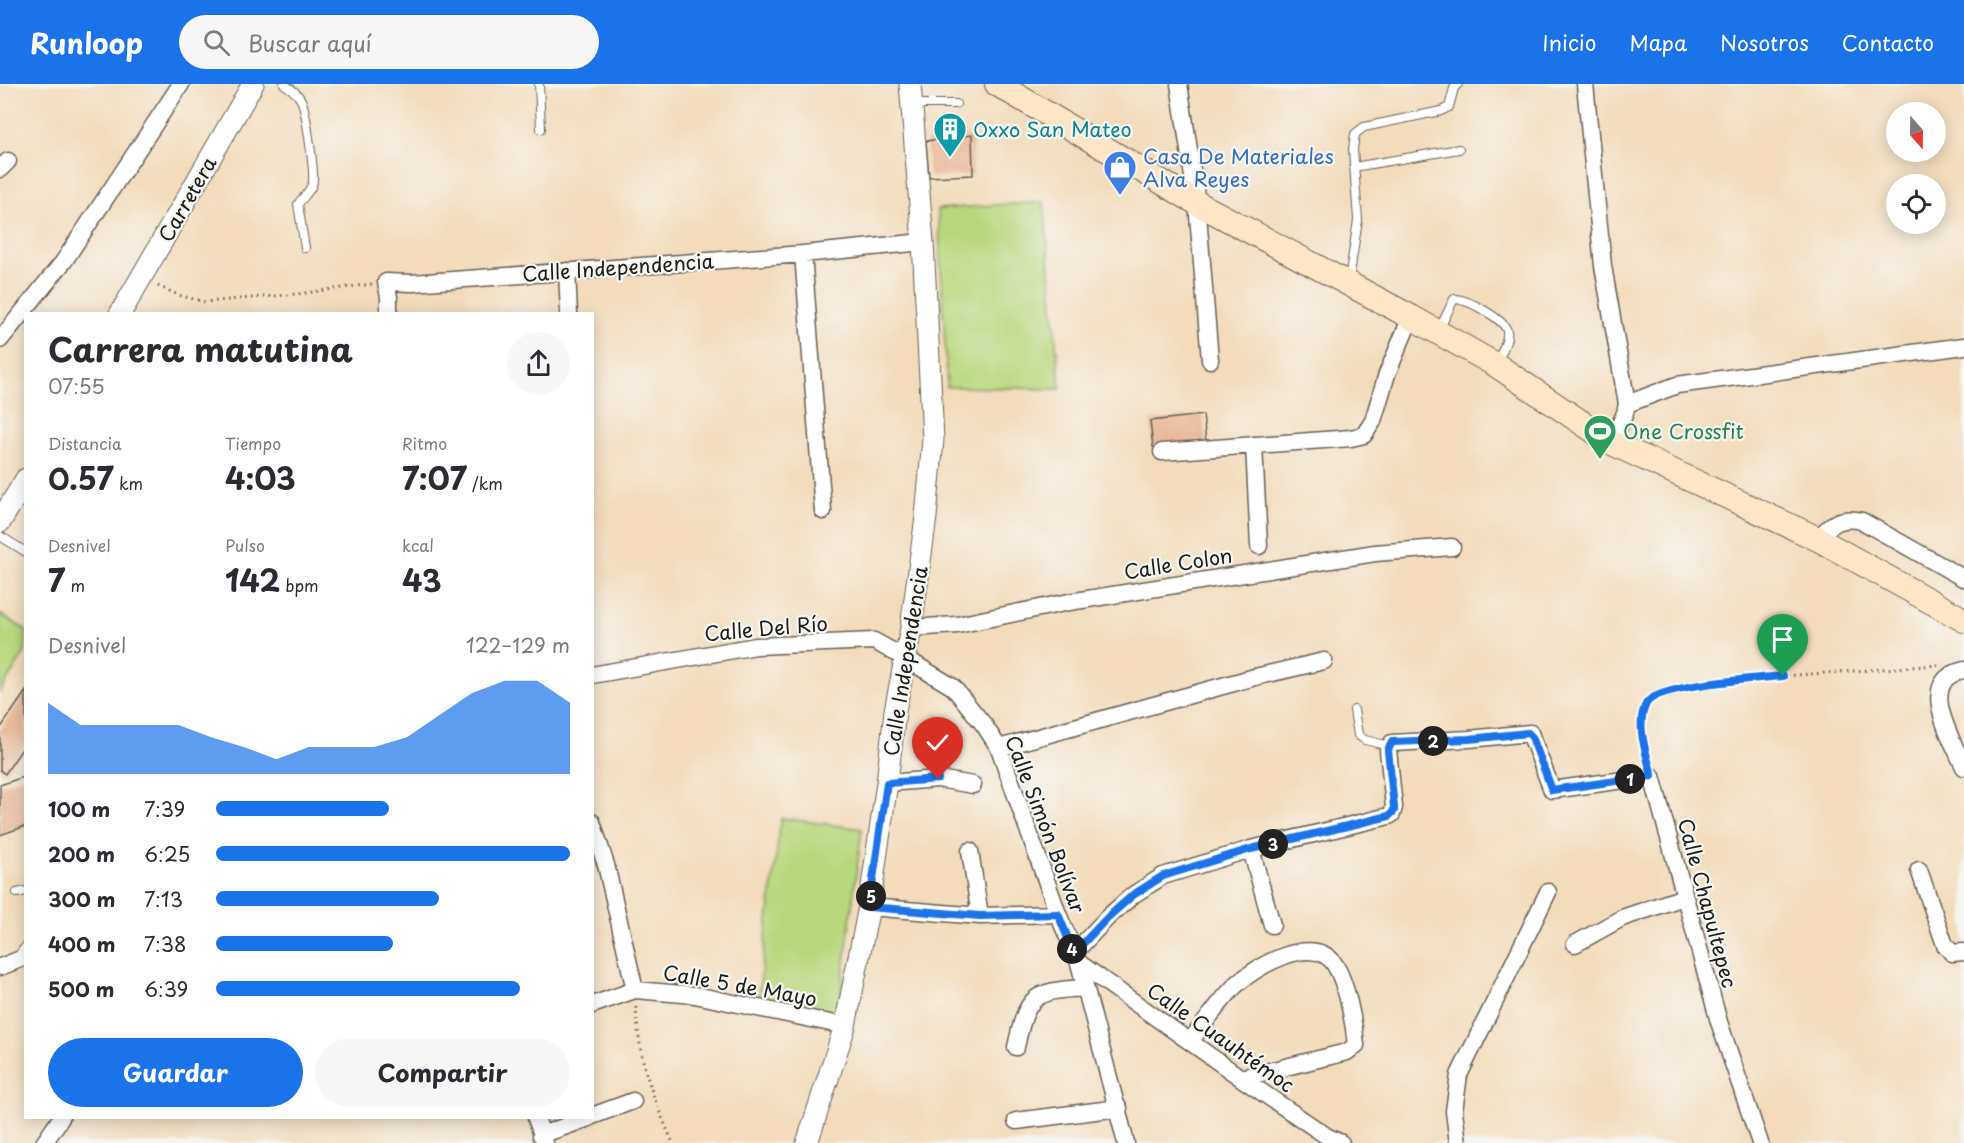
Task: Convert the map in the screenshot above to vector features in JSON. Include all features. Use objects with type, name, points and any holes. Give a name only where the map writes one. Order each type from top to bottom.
[{"type":"main road","points":[[997,84],[1197,203],[1496,365],[1612,443],[1818,539],[1964,620]]},
{"type":"street","points":[[0,340],[64,261],[181,84]]},
{"type":"street","name":"Carretera","points":[[121,312],[253,84]]},
{"type":"street","points":[[1179,84],[1197,203],[1210,360]]},
{"type":"street","points":[[1585,84],[1603,267],[1627,404],[1612,443]]},
{"type":"street","name":"Calle Independencia","points":[[807,1143],[845,1026],[869,907],[895,711],[911,628],[926,517],[933,439],[923,242],[911,94]]},
{"type":"street","name":"Calle Independencia","points":[[386,282],[412,283],[803,254],[923,242]]},
{"type":"street","points":[[803,254],[823,511]]},
{"type":"street","points":[[567,271],[568,312]]},
{"type":"street","points":[[386,282],[389,312]]},
{"type":"street","points":[[1162,452],[1364,435],[1373,420],[1387,374],[1411,317]]},
{"type":"street","points":[[1627,404],[1677,385],[1964,346]]},
{"type":"street","points":[[1254,445],[1259,546]]},
{"type":"street","points":[[0,522],[24,482]]},
{"type":"street","points":[[1818,539],[1829,526],[1838,520],[1850,518],[1862,521],[1963,578]]},
{"type":"street","name":"Calle Colon","points":[[911,628],[957,625],[1069,602],[1375,553],[1452,547]]},
{"type":"street","name":"Calle Del Río","points":[[594,675],[756,646],[874,641],[905,657]]},
{"type":"street","name":"Calle Simón Bolívar","points":[[905,657],[953,687],[984,725],[999,748],[1058,914],[1077,958],[1119,1108],[1126,1143]]},
{"type":"street","points":[[999,748],[1255,677],[1324,661]]},
{"type":"street","points":[[1956,667],[1940,687],[1938,699],[1964,767]]},
{"type":"street","points":[[1077,958],[1108,917],[1133,895],[1163,876],[1251,849],[1389,816],[1394,811],[1389,746],[1392,742],[1469,739],[1528,733],[1532,737],[1552,790],[1652,776]]},
{"type":"street","name":"Calle Chapultepec","points":[[1652,776],[1719,1022],[1760,1143]]},
{"type":"street","points":[[887,783],[938,779],[973,785]]},
{"type":"street","points":[[594,835],[599,867],[635,990]]},
{"type":"street","points":[[1251,849],[1272,925]]},
{"type":"street","points":[[970,851],[980,916]]},
{"type":"street","points":[[1918,870],[1946,945],[1952,953],[1964,952]]},
{"type":"street","points":[[1458,1143],[1454,1111],[1459,1075],[1548,892]]},
{"type":"street","points":[[1575,944],[1623,918],[1684,897]]},
{"type":"street","points":[[869,907],[980,916],[1058,914]]},
{"type":"street","points":[[1190,1041],[1235,986],[1262,966],[1289,953],[1303,951],[1322,954],[1330,959],[1335,965],[1348,1001],[1354,1022],[1356,1045],[1347,1052],[1241,1078]]},
{"type":"street","name":"Calle Cuauhtémoc","points":[[1077,958],[1241,1078],[1328,1137],[1341,1143]]},
{"type":"street","points":[[13,962],[24,973]]},
{"type":"street","points":[[1016,1047],[1022,1017],[1035,997],[1049,991],[1084,988]]},
{"type":"street","name":"Calle 5 de Mayo","points":[[594,1004],[635,990],[695,995],[845,1026]]},
{"type":"street","points":[[594,1116],[633,1101]]},
{"type":"street","points":[[1016,1121],[1119,1108]]},
{"type":"street","points":[[44,1143],[60,1119]]},
{"type":"street","points":[[536,1119],[543,1139],[587,1119]]},
{"type":"lane","points":[[284,84],[297,92],[303,102],[310,147],[314,181],[298,204],[304,248]]},
{"type":"lane","points":[[539,84],[541,129]]},
{"type":"lane","points":[[1349,284],[1358,220],[1353,149],[1355,134],[1364,127],[1441,111],[1449,107],[1454,88],[1458,84]]},
{"type":"lane","points":[[911,94],[956,104]]},
{"type":"lane","points":[[1354,167],[1459,149]]},
{"type":"lane","points":[[1438,332],[1454,299],[1465,300],[1502,322],[1507,330],[1496,365]]},
{"type":"lane","points":[[0,536],[24,551]]},
{"type":"lane","points":[[1354,711],[1358,735],[1365,740],[1389,746]]},
{"type":"lane","points":[[13,962],[24,948]]},
{"type":"path","points":[[141,278],[178,295],[205,302],[297,294],[386,282]]},
{"type":"path","points":[[1652,776],[1643,734],[1644,710],[1650,698],[1675,689],[1783,676],[1956,667]]},
{"type":"path","points":[[635,990],[641,1058],[653,1097],[673,1143]]},
{"type":"green space","points":[[1044,202],[1060,389],[947,387],[938,209]]},
{"type":"green space","points":[[0,614],[24,629],[24,654],[0,692]]},
{"type":"green space","points":[[781,818],[862,829],[838,1016],[757,1006]]},
{"type":"building","name":"Oxxo San Mateo","points":[[972,135],[973,175],[929,177],[926,141]]},
{"type":"building","points":[[1203,415],[1206,441],[1153,447],[1150,421]]},
{"type":"building","points":[[24,694],[24,746],[5,774],[0,770],[0,729]]},
{"type":"building","points":[[24,777],[24,827],[0,835],[0,785]]},
{"type":"place","name":"Oxxo San Mateo","points":[[950,158]]},
{"type":"place","name":"Casa De Materiales Alva Reyes","points":[[1120,196]]},
{"type":"place","name":"One Crossfit","points":[[1600,460]]},
{"type":"route","points":[[938,779],[887,783],[869,907],[980,916],[1058,914],[1074,953],[1108,917],[1133,895],[1163,876],[1251,849],[1389,816],[1394,811],[1388,750],[1392,742],[1469,739],[1530,733],[1552,790],[1652,776],[1642,723],[1646,702],[1650,698],[1675,689],[1783,676]]}]
